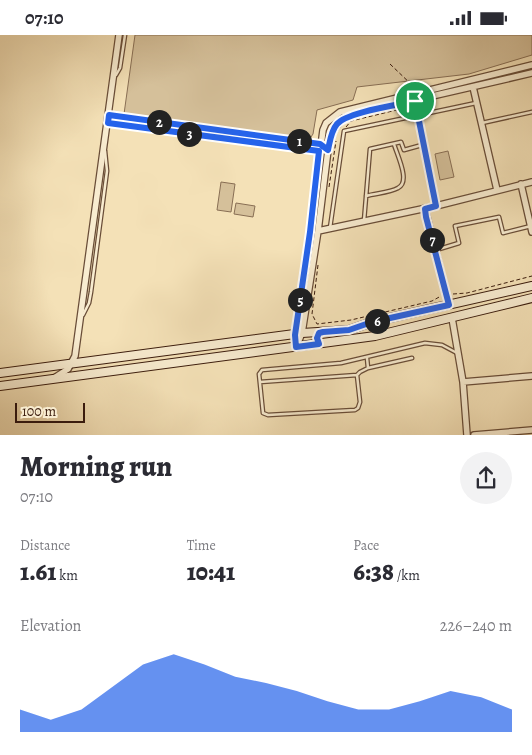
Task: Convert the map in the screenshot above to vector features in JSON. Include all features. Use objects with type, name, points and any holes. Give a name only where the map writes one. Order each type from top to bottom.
[{"type":"street","points":[[54,378],[68,369],[72,363],[80,321],[120,35]]},
{"type":"street","points":[[296,347],[320,148],[326,123],[340,112],[532,65]]},
{"type":"street","points":[[298,334],[318,231],[330,137],[336,125],[354,114],[532,73]]},
{"type":"street","points":[[473,87],[497,190]]},
{"type":"street","points":[[415,101],[436,206]]},
{"type":"street","points":[[109,115],[328,150]]},
{"type":"street","points":[[108,123],[320,148]]},
{"type":"street","points":[[318,231],[425,209],[532,182]]},
{"type":"street","points":[[521,184],[532,228]]},
{"type":"street","points":[[425,209],[449,305]]},
{"type":"street","points":[[0,373],[298,334],[349,330],[372,322],[532,286]]},
{"type":"street","points":[[0,386],[375,336],[532,298]]},
{"type":"street","points":[[452,318],[463,382],[468,435]]},
{"type":"street","points":[[319,344],[317,338],[319,333],[323,332]]},
{"type":"street","points":[[463,382],[532,376]]},
{"type":"street","points":[[474,435],[532,430]]},
{"type":"lane","points":[[114,79],[120,68],[125,35]]},
{"type":"lane","points":[[330,229],[344,131],[476,103]]},
{"type":"lane","points":[[481,123],[532,112]]},
{"type":"lane","points":[[364,222],[370,149],[401,142],[404,150],[424,144]]},
{"type":"lane","points":[[366,196],[398,188],[403,184],[405,178],[394,144]]},
{"type":"lane","points":[[434,250],[459,243],[455,226],[498,217],[503,233],[532,228]]},
{"type":"lane","points":[[358,375],[360,405],[355,410],[265,415],[262,410],[260,373],[262,370],[341,363],[425,343],[442,345],[459,354]]},
{"type":"lane","points":[[367,358],[368,368]]},
{"type":"lane","points":[[260,382],[358,375],[368,368],[412,358]]},
{"type":"path","points":[[390,64],[414,87]]},
{"type":"path","points":[[344,128],[351,121],[405,108],[416,109]]},
{"type":"path","points":[[328,194],[336,139]]},
{"type":"path","points":[[319,258],[312,314],[317,324],[351,320],[432,301],[446,295],[467,293],[532,276]]},
{"type":"shaded area","points":[[135,35],[532,35],[532,55],[469,74],[357,87],[353,100],[317,110],[313,134],[309,140],[124,114]]},
{"type":"shaded area","points":[[448,151],[454,177],[440,180],[435,154]]},
{"type":"shaded area","points":[[221,182],[235,184],[231,212],[217,210]]},
{"type":"shaded area","points":[[236,203],[255,206],[253,217],[234,214]]},
{"type":"route","points":[[415,101],[436,206],[425,209],[426,217],[449,305],[372,322],[349,330],[319,333],[317,338],[319,344],[296,347],[295,335],[310,232],[319,151],[108,123],[109,115],[320,144],[328,150],[330,137],[336,125],[343,119],[354,114],[415,101]]}]
